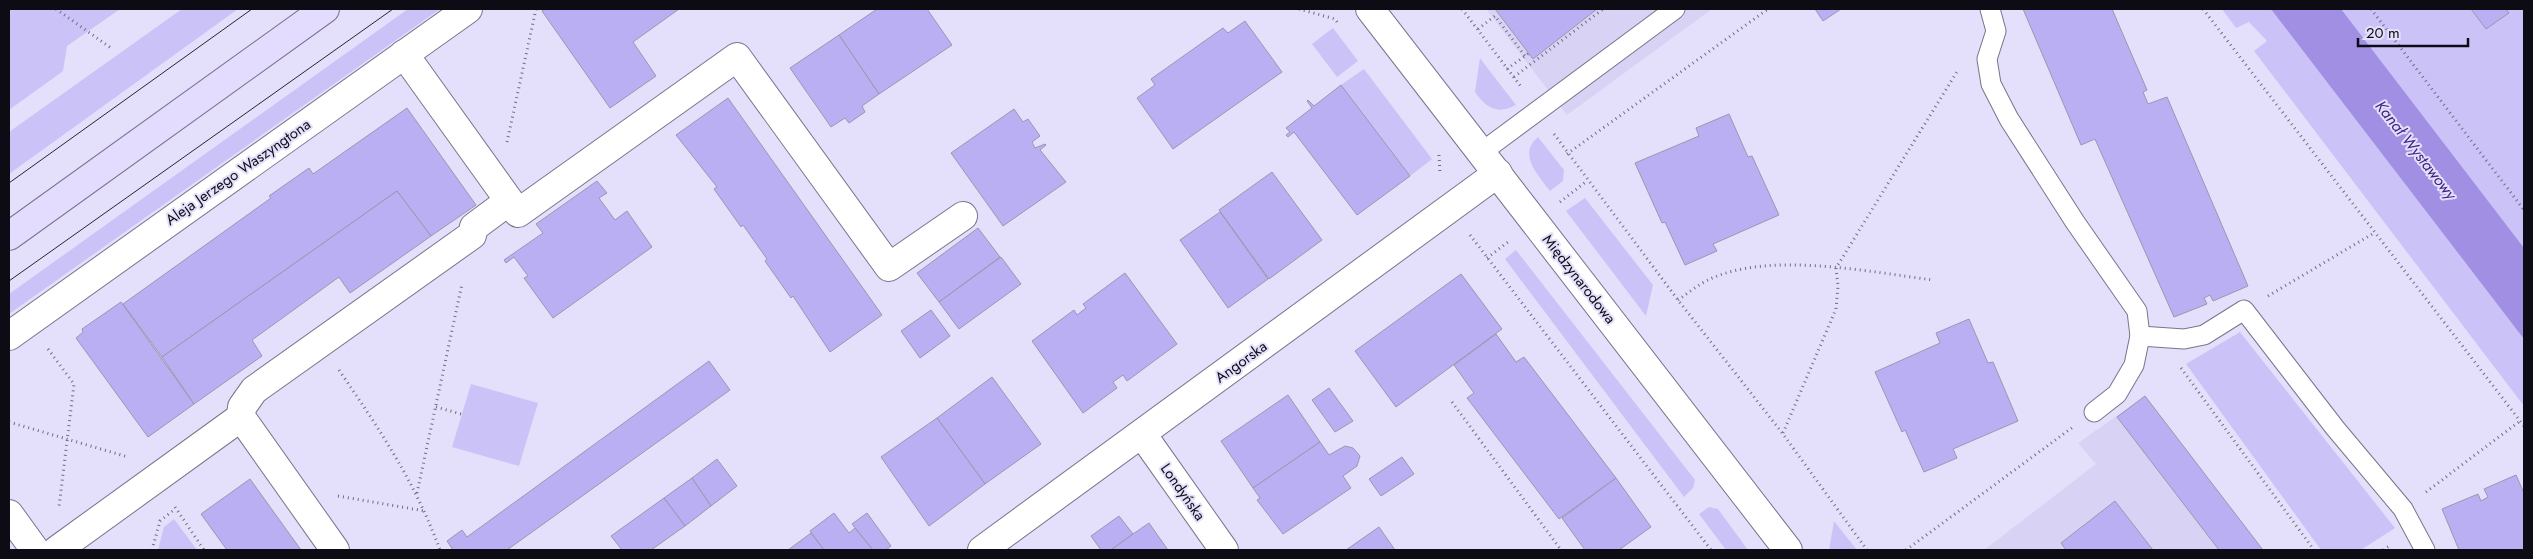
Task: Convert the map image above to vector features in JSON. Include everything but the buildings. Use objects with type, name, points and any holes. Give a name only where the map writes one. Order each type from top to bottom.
[{"type":"main road","points":[[9,236],[325,9]]},
{"type":"street","name":"Aleja Jerzego Waszyngtona","points":[[9,336],[468,9]]},
{"type":"street","name":"Międzynarodowa","points":[[1370,9],[1788,550]]},
{"type":"street","points":[[404,54],[518,213],[737,57],[889,267],[963,216]]},
{"type":"street","name":"Angorska","points":[[982,550],[1498,173]]},
{"type":"street","points":[[335,550],[241,417],[242,407],[254,390],[472,235],[474,227],[504,194]]},
{"type":"street","points":[[57,550],[241,417]]},
{"type":"street","name":"Londyńska","points":[[1142,434],[1224,550]]},
{"type":"street","points":[[9,514],[35,550]]},
{"type":"lane","points":[[1482,152],[1675,9]]},
{"type":"lane","points":[[1990,9],[1996,31],[1987,59],[1990,84],[2009,118],[2075,222],[2137,311],[2150,337]]},
{"type":"lane","points":[[2150,337],[2184,339],[2204,335],[2244,310],[2335,428],[2403,509],[2425,550]]},
{"type":"lane","points":[[2094,412],[2117,394],[2150,337]]},
{"type":"path","points":[[56,9],[110,48]]},
{"type":"path","points":[[504,194],[536,9]]},
{"type":"path","points":[[1299,9],[1335,19],[1341,27]]},
{"type":"path","points":[[1462,9],[1538,109],[1566,154],[1783,434],[1867,550]]},
{"type":"path","points":[[1514,77],[1603,9]]},
{"type":"path","points":[[1566,154],[1768,9]]},
{"type":"path","points":[[2203,9],[2524,426]]},
{"type":"path","points":[[2371,9],[2524,210]]},
{"type":"path","points":[[1478,29],[1495,16],[1527,54],[1507,69]]},
{"type":"path","points":[[1783,434],[1836,309],[1838,286],[1836,268],[1962,65]]},
{"type":"path","points":[[1434,149],[1440,157],[1440,177]]},
{"type":"path","points":[[1464,228],[1711,550]]},
{"type":"path","points":[[2244,310],[2374,233]]},
{"type":"path","points":[[417,494],[472,235]]},
{"type":"path","points":[[1678,300],[1710,279],[1747,269],[1783,265],[1836,268],[1933,280]]},
{"type":"path","points":[[2150,337],[2314,550]]},
{"type":"path","points":[[320,342],[383,435],[426,511],[440,550]]},
{"type":"path","points":[[48,349],[74,384],[58,513]]},
{"type":"path","points":[[1452,402],[1561,550]]},
{"type":"path","points":[[436,407],[462,414]]},
{"type":"path","points":[[1906,550],[2094,412]]},
{"type":"path","points":[[2403,509],[2520,421]]},
{"type":"path","points":[[9,422],[67,438],[162,474],[176,508],[204,550]]},
{"type":"path","points":[[292,488],[426,511]]},
{"type":"path","points":[[152,550],[160,521],[183,503]]},
{"type":"shaded area","points":[[9,9],[120,9],[67,46],[63,71],[9,110]]},
{"type":"shaded area","points":[[182,9],[238,9],[9,174],[9,132]]},
{"type":"shaded area","points":[[408,9],[440,9],[9,314],[9,294]]},
{"type":"shaded area","points":[[1486,9],[1712,9],[1567,115]]},
{"type":"shaded area","points":[[2222,9],[2524,9],[2524,406],[2254,51],[2267,41],[2249,22],[2236,28]]},
{"type":"shaded area","points":[[1333,28],[1358,61],[1337,77],[1312,44]]},
{"type":"shaded area","points":[[1480,58],[1516,105],[1498,110],[1488,106],[1479,98],[1475,92]]},
{"type":"shaded area","points":[[1364,69],[1432,159],[1410,176],[1341,85]]},
{"type":"shaded area","points":[[1538,137],[1564,170],[1563,181],[1550,191],[1536,172],[1530,158],[1529,150]]},
{"type":"shaded area","points":[[1585,198],[1653,285],[1646,316],[1566,211]]},
{"type":"shaded area","points":[[1516,250],[1695,480],[1693,488],[1684,497],[1505,259]]},
{"type":"shaded area","points":[[2240,332],[2395,528],[2361,550],[2321,550],[2186,364]]},
{"type":"shaded area","points":[[471,384],[538,403],[519,466],[452,447]]},
{"type":"shaded area","points":[[2145,396],[2263,550],[1984,550],[2096,464],[2078,443]]},
{"type":"shaded area","points":[[1709,507],[1718,509],[1748,550],[1726,550],[1699,514]]},
{"type":"shaded area","points":[[174,519],[197,550],[158,550],[164,527]]},
{"type":"shaded area","points":[[1834,521],[1857,550],[1829,550]]},
{"type":"water","name":"Kanał Wystawowy","points":[[2271,9],[2341,9],[2524,248],[2524,339]]},
{"type":"tram line","points":[[9,183],[252,9]]},
{"type":"tram line","points":[[9,281],[393,9]]}]
